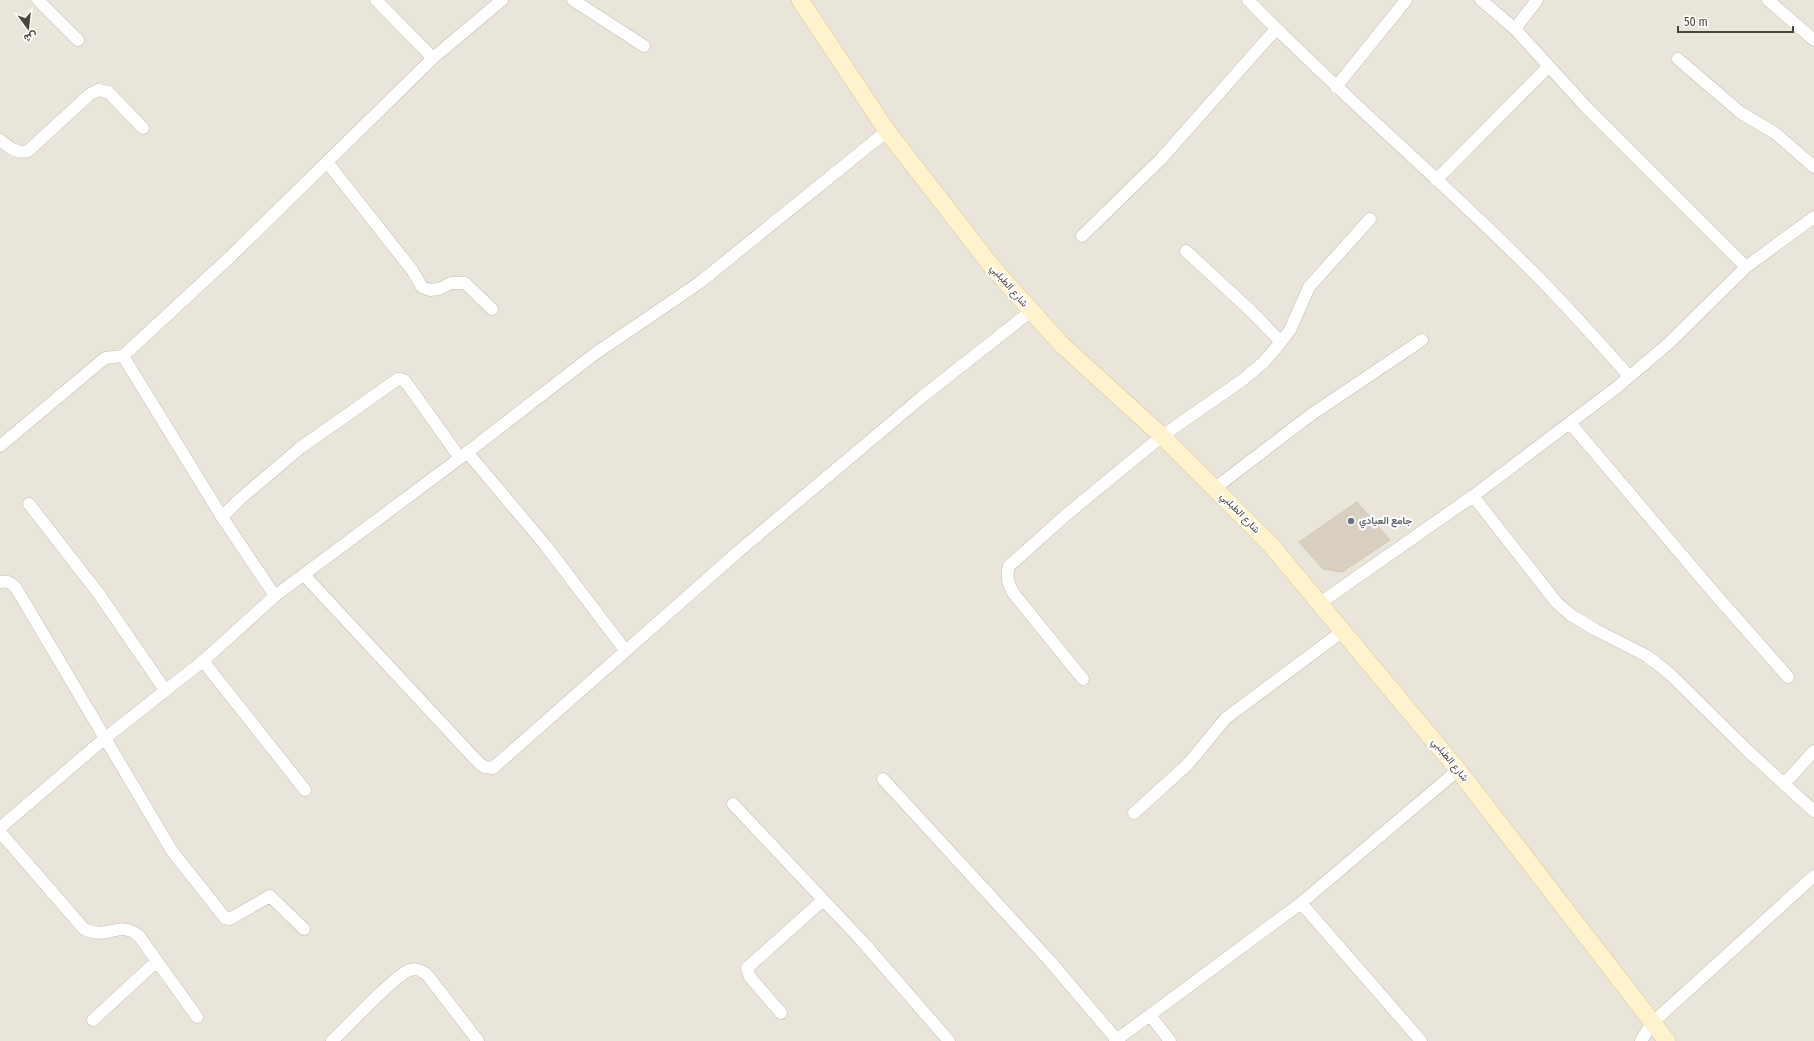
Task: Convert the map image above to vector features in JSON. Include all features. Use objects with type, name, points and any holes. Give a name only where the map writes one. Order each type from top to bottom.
[{"type":"street","points":[[38,0],[78,40]]},
{"type":"street","points":[[376,0],[433,58]]},
{"type":"street","points":[[0,446],[105,358],[123,356],[230,257],[488,4],[502,0]]},
{"type":"street","points":[[573,0],[644,46]]},
{"type":"street","points":[[1248,0],[1336,87],[1533,272],[1629,376]]},
{"type":"street","points":[[1336,87],[1406,0]]},
{"type":"street","points":[[1481,0],[1515,29],[1588,108],[1746,267]]},
{"type":"street","points":[[1515,29],[1537,0]]},
{"type":"street","points":[[1768,0],[1814,40]]},
{"type":"street","name":"شارع الطبلبي","points":[[804,1],[887,131],[958,224],[1030,311],[1062,345],[1162,436],[1270,544],[1458,770],[1667,1041]]},
{"type":"street","points":[[1082,236],[1161,159],[1276,29]]},
{"type":"street","points":[[1678,59],[1741,113],[1774,133],[1814,167]]},
{"type":"street","points":[[1436,180],[1549,66]]},
{"type":"street","points":[[0,140],[17,151],[28,151],[89,95],[98,90],[108,92],[143,128]]},
{"type":"street","points":[[0,828],[104,739],[203,661],[275,596],[464,455],[596,353],[699,282],[887,131]]},
{"type":"street","points":[[327,162],[412,270],[422,287],[430,290],[439,289],[452,283],[464,283],[492,309]]},
{"type":"street","points":[[1084,679],[1008,585],[1007,576],[1009,566],[1066,515],[1162,436],[1241,381],[1263,363],[1290,330],[1309,287],[1370,219]]},
{"type":"street","points":[[1320,603],[1473,496],[1570,423],[1669,343],[1746,267],[1812,223]]},
{"type":"street","points":[[1186,252],[1251,311],[1281,342]]},
{"type":"street","points":[[304,575],[366,644],[484,767],[493,768],[740,550],[916,402],[1030,311]]},
{"type":"street","points":[[1215,488],[1312,414],[1422,340]]},
{"type":"street","points":[[123,356],[222,517],[275,596]]},
{"type":"street","points":[[222,517],[240,499],[300,448],[398,378],[404,380],[464,455],[546,546],[625,650]]},
{"type":"street","points":[[1570,423],[1714,593],[1788,677]]},
{"type":"street","points":[[1473,496],[1557,603],[1571,615],[1647,656],[1670,674],[1748,752],[1785,783],[1814,811]]},
{"type":"street","points":[[29,504],[99,594],[166,690]]},
{"type":"street","points":[[0,582],[5,581],[11,583],[16,588],[172,852],[225,918],[230,919],[270,896],[304,929]]},
{"type":"street","points":[[1134,813],[1188,764],[1226,718],[1343,631]]},
{"type":"street","points":[[203,661],[305,790]]},
{"type":"street","points":[[1785,783],[1814,750]]},
{"type":"street","points":[[883,780],[1049,960],[1116,1040],[1301,903],[1458,770]]},
{"type":"street","points":[[733,804],[897,979],[949,1041]]},
{"type":"street","points":[[0,832],[84,929],[94,934],[108,933],[120,929],[130,929],[139,936],[198,1017]]},
{"type":"street","points":[[1641,1041],[1652,1023],[1814,876]]},
{"type":"street","points":[[781,1013],[750,977],[747,968],[823,900]]},
{"type":"street","points":[[1301,903],[1421,1041]]},
{"type":"street","points":[[92,1020],[157,961]]},
{"type":"street","points":[[332,1041],[401,974],[417,969],[425,972],[429,976],[478,1041]]},
{"type":"street","points":[[1150,1015],[1170,1041]]},
{"type":"shaded area","points":[[0,0],[1814,0],[1814,1041],[0,1041]]},
{"type":"building","name":"جامع العيادي","points":[[1357,502],[1390,540],[1342,572],[1323,569],[1299,542]]},
{"type":"place","name":"جامع العيادي","points":[[1351,521]]}]
